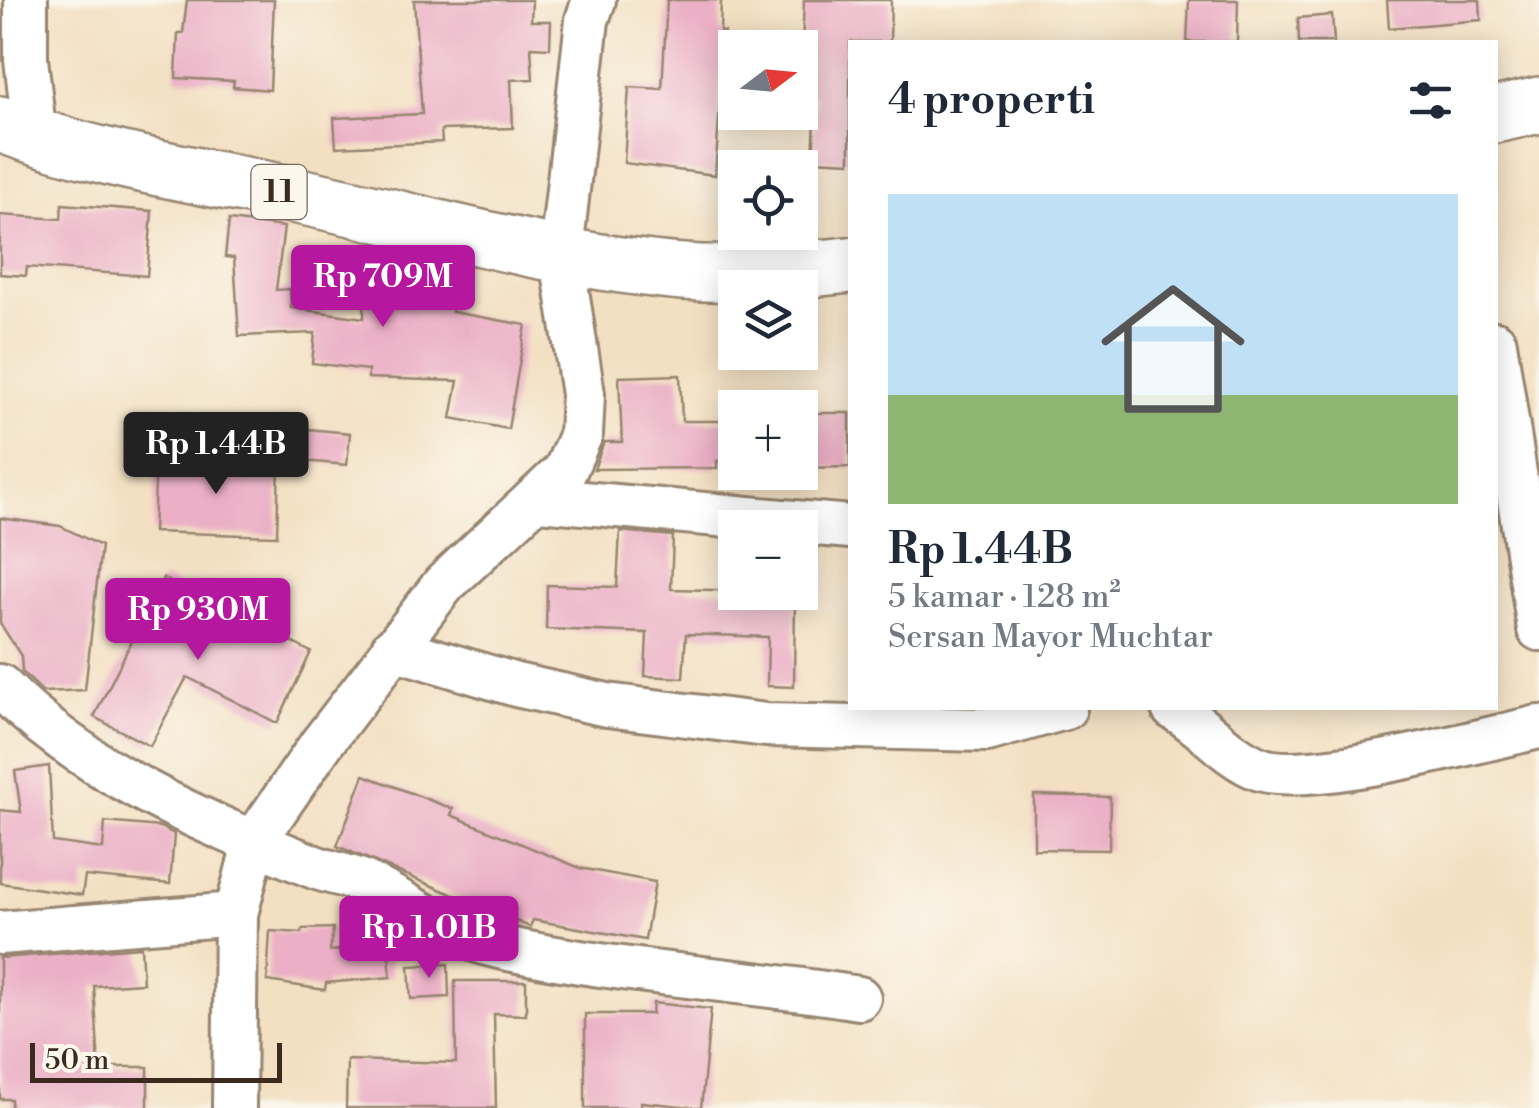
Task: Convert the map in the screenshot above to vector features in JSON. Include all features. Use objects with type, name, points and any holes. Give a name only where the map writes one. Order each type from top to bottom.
[{"type":"highway","points":[[1498,114],[1539,104]]},
{"type":"highway","name":"11","points":[[18,131],[158,171],[286,193],[561,252],[682,272],[762,273],[848,265]]},
{"type":"street","points":[[18,131],[13,54],[26,0]]},
{"type":"street","points":[[234,1108],[236,914],[255,840],[444,584],[539,499],[564,471],[581,434],[583,394],[561,252],[587,20],[594,0]]},
{"type":"street","points":[[1498,363],[1539,629]]},
{"type":"street","points":[[539,499],[848,527]]},
{"type":"street","points":[[394,648],[516,685],[607,704],[766,725],[987,730],[1058,710]]},
{"type":"street","points":[[0,686],[73,751],[142,790],[315,868],[366,882],[421,915],[494,946],[622,969],[754,982],[859,998]]},
{"type":"street","points":[[1176,710],[1260,769],[1292,773],[1389,760],[1539,726]]},
{"type":"street","points":[[0,934],[236,914]]},
{"type":"building","points":[[187,0],[274,0],[270,90],[233,87],[234,81],[176,78],[178,33],[183,33]]},
{"type":"building","points":[[414,0],[532,0],[531,21],[551,21],[550,48],[531,47],[533,79],[511,80],[513,128],[441,130],[442,142],[336,147],[334,118],[422,114]]},
{"type":"building","points":[[667,0],[721,0],[715,175],[624,163],[629,87],[662,89]]},
{"type":"building","points":[[804,0],[891,0],[890,40],[848,40],[848,162],[818,160],[818,150],[813,150],[814,130],[818,130],[818,30],[803,30]]},
{"type":"building","points":[[1189,0],[1238,0],[1237,40],[1187,40]]},
{"type":"building","points":[[1387,0],[1480,0],[1481,20],[1389,28]]},
{"type":"building","points":[[1332,15],[1334,40],[1299,40],[1298,18]]},
{"type":"building","points":[[62,204],[152,211],[147,276],[27,267],[26,276],[0,274],[0,215],[61,219]]},
{"type":"building","points":[[229,220],[284,227],[276,290],[290,289],[291,308],[364,318],[365,272],[412,273],[411,303],[453,306],[452,312],[526,325],[508,429],[451,418],[458,381],[368,378],[368,370],[312,363],[315,333],[239,336],[234,258],[225,257]]},
{"type":"building","points":[[680,375],[682,421],[718,421],[717,468],[594,469],[604,442],[622,442],[619,377]]},
{"type":"building","points":[[818,413],[848,413],[848,467],[818,468]]},
{"type":"building","points":[[296,428],[350,433],[347,465],[293,460]]},
{"type":"building","points":[[156,458],[279,462],[277,536],[153,532]]},
{"type":"building","points":[[0,518],[60,526],[101,546],[85,690],[43,692],[22,672],[21,656],[0,623]]},
{"type":"building","points":[[620,531],[673,536],[671,589],[718,590],[718,610],[795,610],[794,687],[767,686],[768,637],[686,634],[683,678],[645,676],[647,633],[546,629],[547,585],[617,587]]},
{"type":"building","points":[[163,578],[311,652],[277,723],[187,677],[150,746],[94,717]]},
{"type":"building","points":[[49,766],[53,842],[103,849],[105,822],[160,827],[174,834],[170,884],[85,876],[82,895],[0,883],[0,810],[21,812],[15,771]]},
{"type":"building","points":[[364,775],[453,809],[451,815],[580,868],[655,882],[645,940],[533,920],[530,927],[337,846]]},
{"type":"building","points":[[1034,795],[1110,797],[1109,850],[1034,849]]},
{"type":"building","points":[[333,928],[330,951],[388,945],[391,977],[326,983],[325,990],[267,981],[270,931],[302,933],[303,929]]},
{"type":"building","points":[[141,947],[143,983],[94,986],[99,1067],[148,1067],[148,1108],[11,1108],[11,1099],[0,1099],[0,958]]},
{"type":"building","points":[[448,964],[449,997],[411,999],[409,966]]},
{"type":"building","points":[[455,981],[526,981],[526,1015],[494,1014],[496,1108],[346,1108],[347,1060],[456,1063]]},
{"type":"building","points":[[653,1003],[711,1009],[701,1108],[641,1102],[641,1108],[585,1108],[585,1014],[652,1014]]}]
